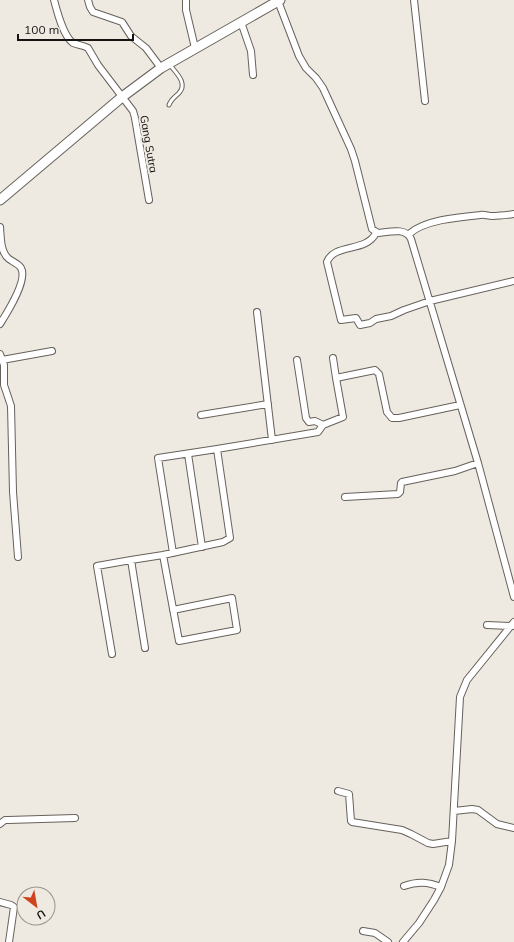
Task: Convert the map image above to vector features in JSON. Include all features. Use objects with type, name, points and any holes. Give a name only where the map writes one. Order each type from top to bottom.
[{"type":"main road","points":[[0,200],[122,97],[165,66],[279,1]]},
{"type":"street","name":"Gang Sutra","points":[[54,0],[61,24],[70,39],[74,43],[88,48],[98,65],[129,105],[136,118],[149,200]]},
{"type":"street","points":[[88,0],[93,12],[122,22],[131,36],[165,66]]},
{"type":"street","points":[[186,0],[186,10],[195,48]]},
{"type":"street","points":[[414,0],[425,101]]},
{"type":"street","points":[[279,1],[299,56],[306,68],[323,88],[350,149],[355,162],[371,226],[376,233]]},
{"type":"street","points":[[241,22],[251,51],[253,75]]},
{"type":"street","points":[[409,234],[421,226],[448,220],[481,214],[493,216],[514,214]]},
{"type":"street","points":[[0,227],[4,252],[9,259],[20,266],[23,272],[22,282],[18,292],[0,324]]},
{"type":"street","points":[[514,281],[430,301],[390,316],[376,319],[370,323],[360,325],[356,318],[340,320],[327,262],[328,259],[336,252],[365,244],[376,233],[404,232],[409,234],[412,239],[430,301],[460,405],[478,464],[514,595]]},
{"type":"street","points":[[257,312],[272,440]]},
{"type":"street","points":[[18,557],[13,492],[11,406],[4,385],[4,365],[1,357],[52,351]]},
{"type":"street","points":[[173,553],[158,458],[318,432],[323,425],[343,417],[333,358]]},
{"type":"street","points":[[297,360],[309,434]]},
{"type":"street","points":[[336,378],[375,370],[379,374],[387,412],[392,418],[399,418],[460,405]]},
{"type":"street","points":[[201,415],[268,404]]},
{"type":"street","points":[[306,418],[309,422],[315,421],[323,425]]},
{"type":"street","points":[[112,654],[97,566],[202,547],[223,542],[230,538],[217,449]]},
{"type":"street","points":[[188,454],[202,547]]},
{"type":"street","points":[[345,497],[399,494],[400,483],[402,482],[455,471],[478,464]]},
{"type":"street","points":[[163,555],[173,610],[179,641],[237,630],[232,598],[173,610]]},
{"type":"street","points":[[131,560],[145,648]]},
{"type":"street","points":[[487,626],[513,624]]},
{"type":"street","points":[[403,942],[418,923],[441,887],[449,865],[452,841],[460,697],[467,680],[513,624]]},
{"type":"street","points":[[338,791],[349,794],[352,822],[402,830],[433,844],[452,841]]},
{"type":"street","points":[[454,810],[478,810],[497,824],[514,828]]},
{"type":"street","points":[[0,824],[5,820],[75,818]]},
{"type":"street","points":[[404,886],[422,882],[441,887]]},
{"type":"street","points":[[0,902],[14,907],[9,942]]},
{"type":"street","points":[[363,931],[375,933],[388,942]]},
{"type":"lane","points":[[165,66],[180,77],[183,85],[182,89],[172,99],[169,105]]}]
